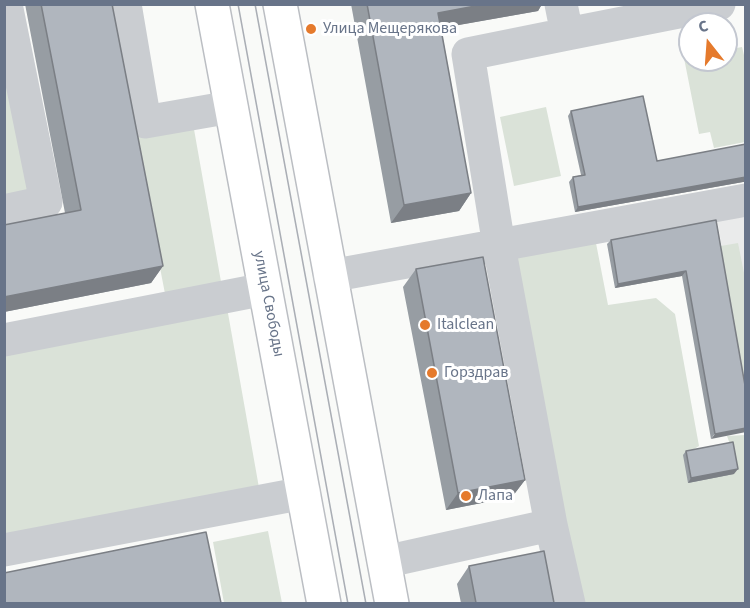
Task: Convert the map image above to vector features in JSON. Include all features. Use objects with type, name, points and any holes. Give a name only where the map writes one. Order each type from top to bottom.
[{"type":"main road","name":"улица Свободы","points":[[212,4],[324,603]]},
{"type":"main road","points":[[280,4],[392,603]]},
{"type":"lane","points":[[4,211],[46,202],[6,4]]},
{"type":"lane","points":[[125,4],[145,122],[231,107]]},
{"type":"lane","points":[[569,603],[550,525],[499,246],[468,54],[564,19],[719,4]]},
{"type":"lane","points":[[330,276],[746,200]]},
{"type":"lane","points":[[4,340],[265,290]]},
{"type":"lane","points":[[4,550],[304,494]]},
{"type":"lane","points":[[384,562],[550,525]]},
{"type":"shaded area","points":[[4,43],[38,197],[4,203]]},
{"type":"shaded area","points":[[742,47],[746,63],[745,142],[714,148],[710,132],[699,134],[687,72],[738,72],[738,48]]},
{"type":"shaded area","points":[[546,107],[561,176],[514,186],[500,117]]},
{"type":"shaded area","points":[[192,118],[223,293],[167,304],[133,128]]},
{"type":"shaded area","points":[[745,210],[745,386],[717,219]]},
{"type":"shaded area","points":[[595,238],[608,305],[656,298],[675,314],[699,446],[683,456],[732,450],[727,436],[745,435],[745,603],[576,603],[509,250]]},
{"type":"shaded area","points":[[738,243],[745,278],[745,419],[715,247]]},
{"type":"shaded area","points":[[226,302],[261,499],[5,549],[5,340]]},
{"type":"shaded area","points":[[268,531],[282,603],[224,603],[213,542]]},
{"type":"building","points":[[41,4],[112,4],[163,266],[4,297],[4,225],[81,210]]},
{"type":"building","points":[[367,4],[486,4],[438,13],[471,193],[404,205]]},
{"type":"building","points":[[643,96],[657,161],[746,144],[746,177],[578,207],[573,177],[585,175],[571,111]]},
{"type":"building","points":[[716,220],[746,391],[746,428],[715,434],[686,271],[618,284],[611,240]]},
{"type":"building","points":[[483,257],[525,480],[458,493],[416,269]]},
{"type":"building","points":[[733,442],[738,469],[691,478],[686,451]]},
{"type":"building","points":[[206,532],[221,603],[4,603],[4,573]]},
{"type":"building","points":[[544,551],[554,603],[476,603],[469,566]]},
{"type":"tram line","points":[[238,4],[348,604]]},
{"type":"tram line","points":[[255,4],[366,604]]},
{"type":"place","name":"Улица Мещерякова","points":[[311,29]]},
{"type":"place","name":"Italclean","points":[[425,325]]},
{"type":"place","name":"Горздрав","points":[[432,373]]},
{"type":"place","name":"Лапа","points":[[466,496]]}]
